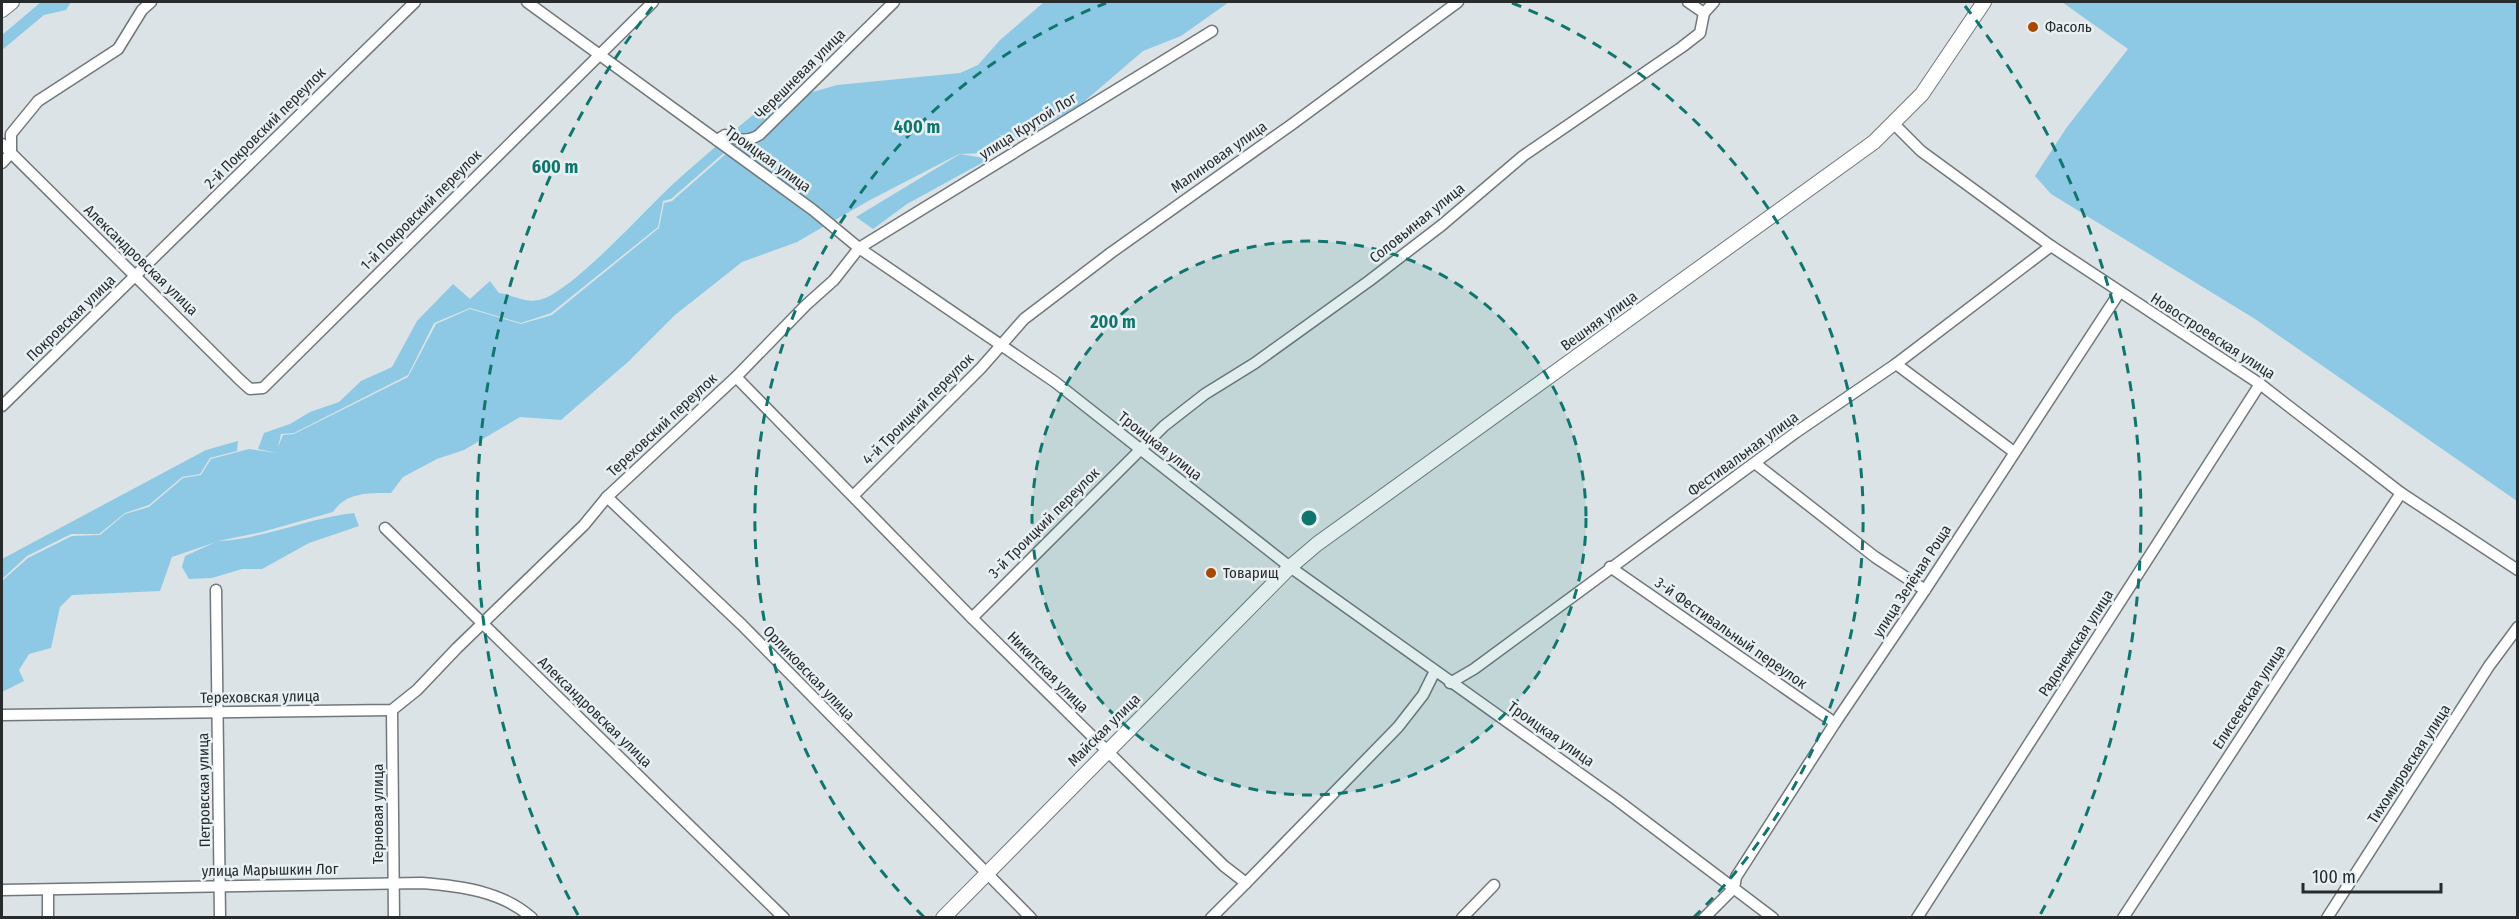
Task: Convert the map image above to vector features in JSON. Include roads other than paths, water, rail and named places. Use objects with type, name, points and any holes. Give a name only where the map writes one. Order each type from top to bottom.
[{"type":"street","points":[[2,10],[12,2]]},
{"type":"street","points":[[2,163],[11,153],[11,134],[38,101],[118,49],[142,10],[151,2]]},
{"type":"street","name":"2-й Покровский переулок","points":[[135,277],[415,2]]},
{"type":"street","name":"Троицкая улица","points":[[527,2],[599,52],[838,228],[859,248],[1055,382],[1290,567],[1617,800],[1773,918]]},
{"type":"street","name":"1-й Покровский переулок","points":[[263,388],[599,52],[653,2]]},
{"type":"street","name":"Черешневая улица","points":[[717,140],[725,135],[738,140],[751,140],[759,135],[894,2]]},
{"type":"street","name":"Малиновая улица","points":[[1002,344],[1024,319],[1068,285],[1458,2]]},
{"type":"street","points":[[1688,2],[1704,13],[1714,2]]},
{"type":"street","name":"Вешняя улица","points":[[1290,567],[1317,544],[1851,160],[1894,124],[1922,94],[1984,2]]},
{"type":"street","name":"Соловьиная улица","points":[[1138,449],[1205,394],[1284,342],[1424,239],[1524,156],[1682,47],[1700,33],[1704,13]]},
{"type":"street","name":"улица Крутой Лог","points":[[859,248],[1212,30]]},
{"type":"street","name":"Новостроевская улица","points":[[1894,124],[1921,151],[2051,246],[2260,384],[2401,493],[2517,570]]},
{"type":"street","name":"Александровская улица","points":[[2,144],[250,389],[263,388]]},
{"type":"street","name":"Фестивальная улица","points":[[1450,683],[1474,669],[1610,567],[1896,364],[2051,246]]},
{"type":"street","name":"Тереховский переулок","points":[[483,622],[584,525],[607,497],[736,377],[806,305],[834,280],[859,248]]},
{"type":"street","name":"Покровская улица","points":[[2,406],[135,277]]},
{"type":"street","name":"улица Зелёная Роща","points":[[1704,918],[1734,888],[1736,878],[1835,723],[1925,590],[2119,293]]},
{"type":"street","name":"4-й Троицкий переулок","points":[[854,495],[1002,344]]},
{"type":"street","points":[[1896,364],[2014,452]]},
{"type":"street","name":"Никитская улица","points":[[736,377],[1106,751],[1224,866],[1246,883]]},
{"type":"street","name":"Радонежская улица","points":[[1917,918],[2260,384]]},
{"type":"street","name":"3-й Троицкий переулок","points":[[972,618],[1138,449]]},
{"type":"street","points":[[1756,464],[1875,557],[1925,590]]},
{"type":"street","name":"Елисеевская улица","points":[[2123,918],[2401,493]]},
{"type":"street","name":"Орликовская улица","points":[[607,497],[742,625],[1031,918]]},
{"type":"street","name":"Александровская улица","points":[[385,528],[784,918]]},
{"type":"street","name":"Майская улица","points":[[943,918],[1290,567]]},
{"type":"street","name":"3-й Фестивальный переулок","points":[[1610,567],[1835,723]]},
{"type":"street","name":"Петровская улица","points":[[216,590],[220,918]]},
{"type":"street","points":[[392,710],[417,690],[483,622]]},
{"type":"street","name":"Тихомировская улица","points":[[2327,918],[2489,666],[2517,627]]},
{"type":"street","points":[[1211,918],[1398,727],[1423,694],[1435,671]]},
{"type":"street","name":"Тереховская улица","points":[[2,715],[392,710]]},
{"type":"street","name":"Терновая улица","points":[[392,710],[394,918]]},
{"type":"street","name":"улица Марышкин Лог","points":[[2,891],[422,883],[461,886],[492,896],[525,911],[532,918]]},
{"type":"street","points":[[1462,918],[1494,885]]},
{"type":"street","points":[[48,891],[48,918]]},
{"type":"place","name":"Фасоль","points":[[2033,27]]},
{"type":"place","name":"Товарищ","points":[[1211,573]]}]
